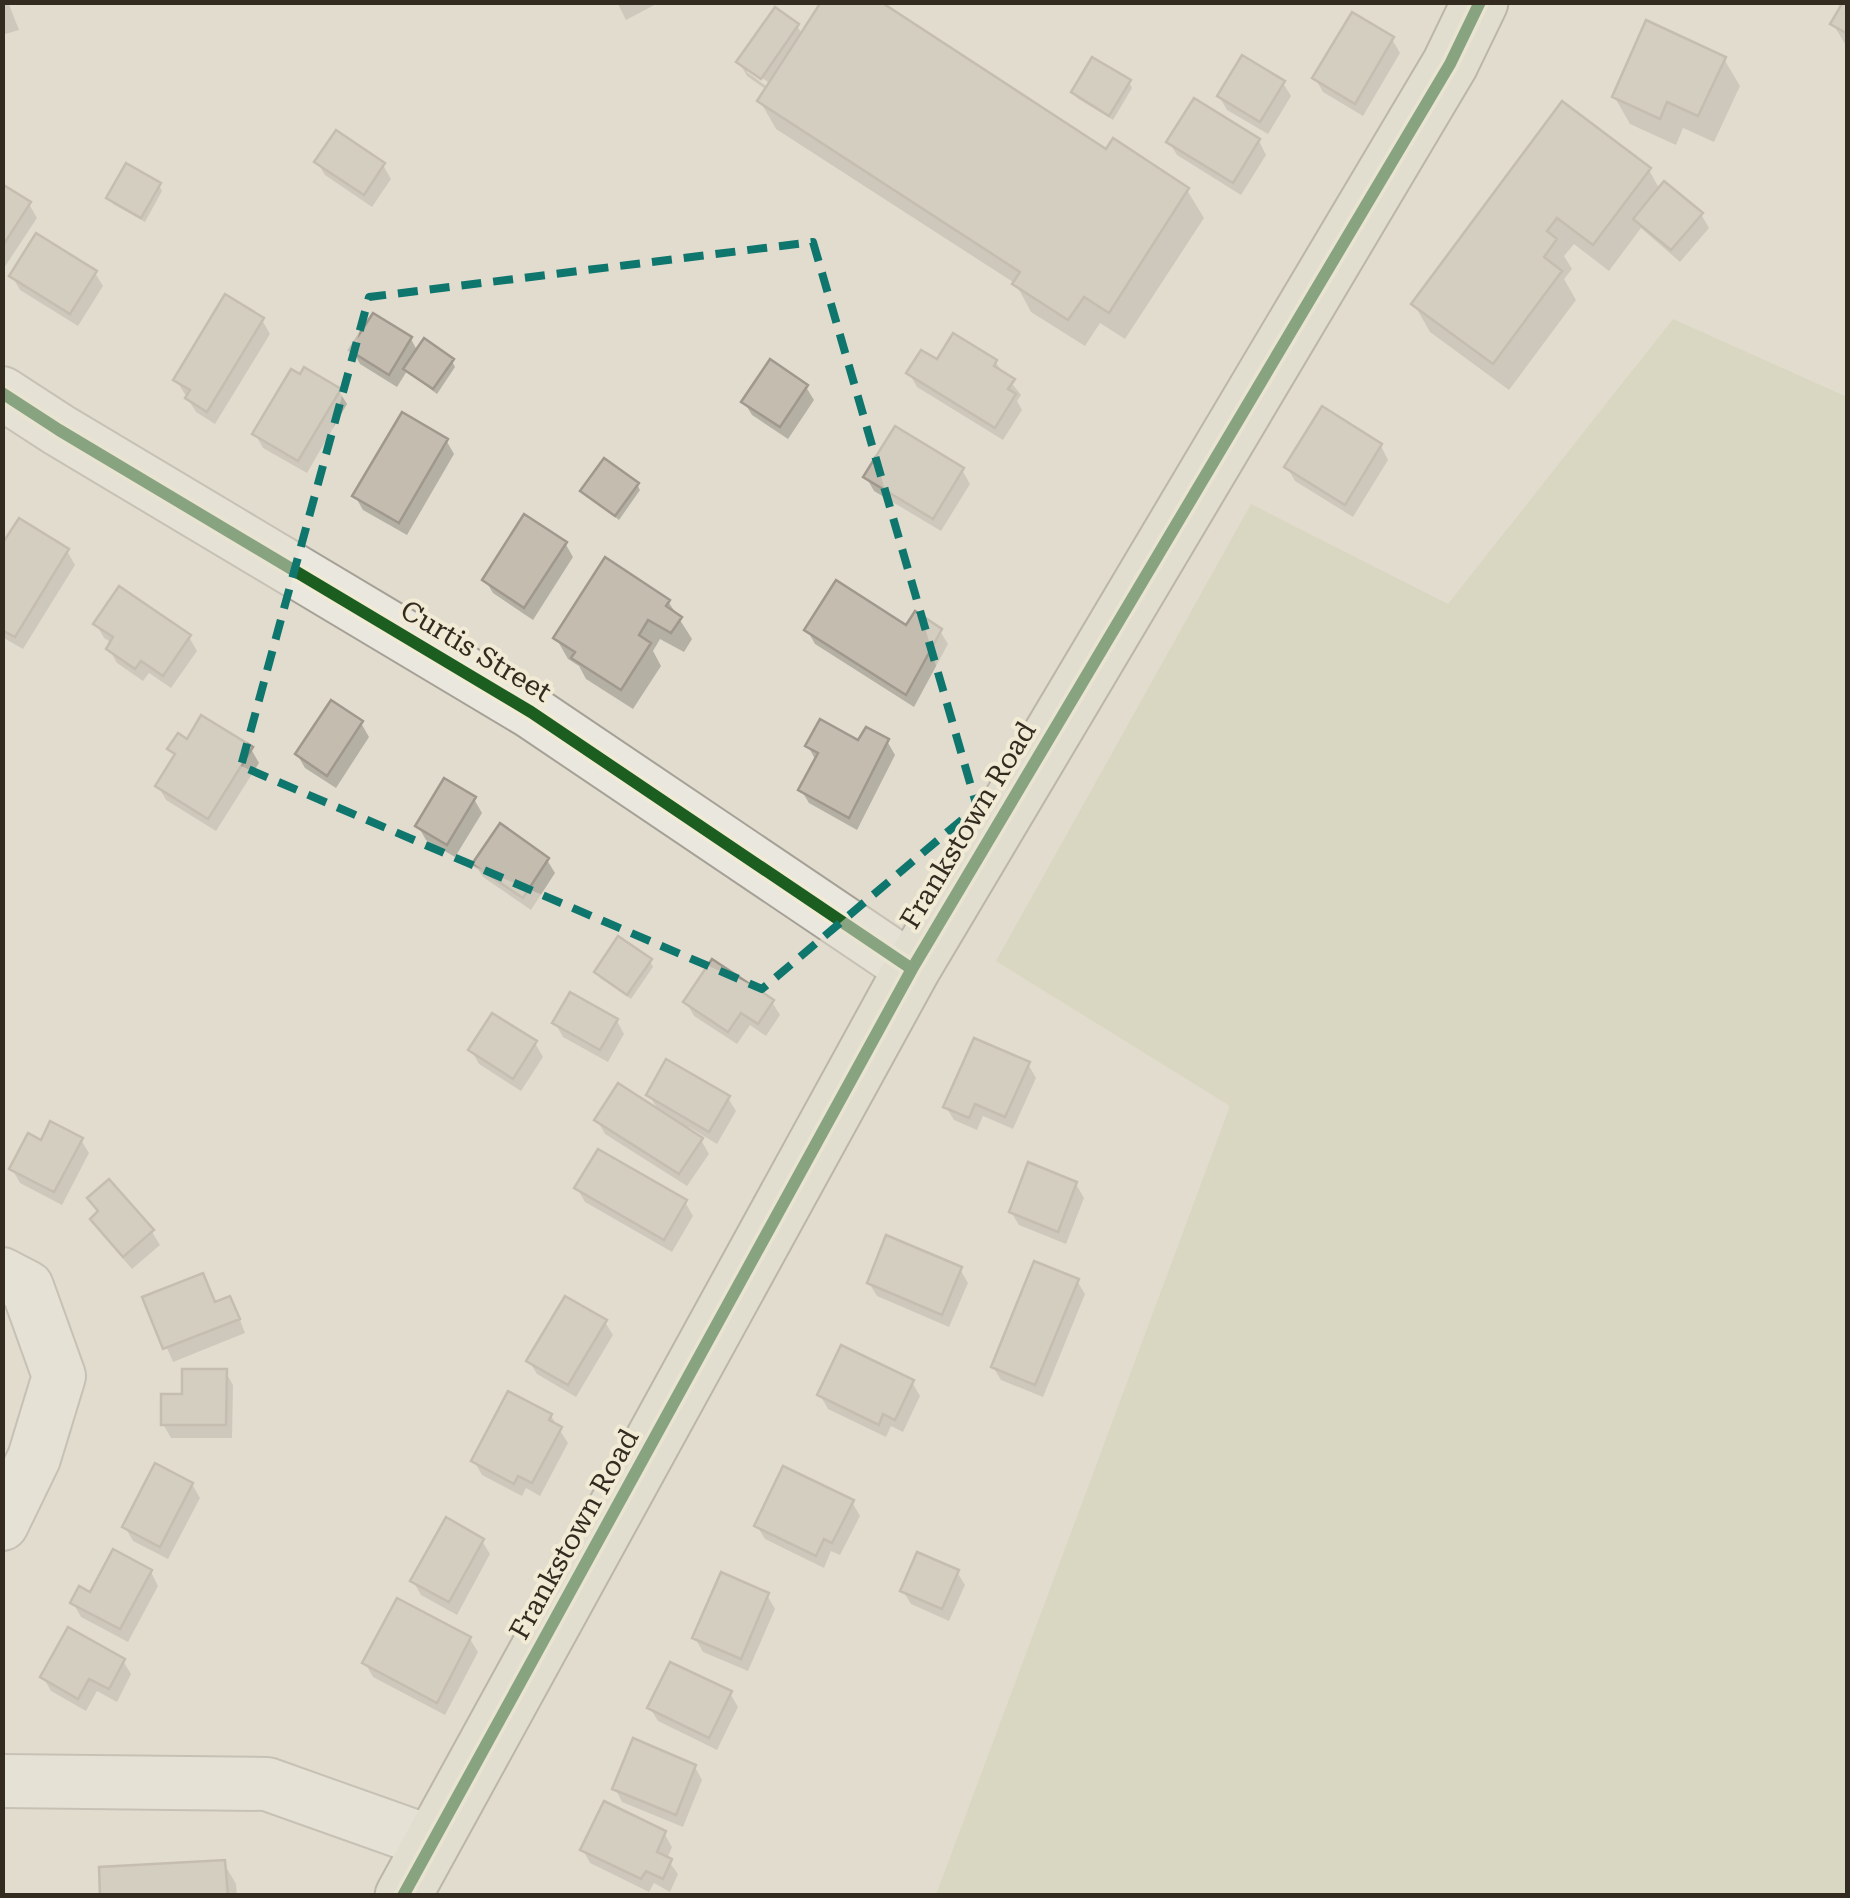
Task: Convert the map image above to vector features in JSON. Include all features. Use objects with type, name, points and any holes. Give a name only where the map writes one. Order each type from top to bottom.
[{"type":"main road","name":"Frankstown Road","points":[[403,1896],[912,969],[1450,64],[1480,2]]},
{"type":"street","name":"Curtis Street","points":[[2,392],[59,430],[532,712],[912,969]]},
{"type":"street","points":[[2,1274],[28,1287],[59,1376],[34,1458],[2,1524]]},
{"type":"street","points":[[2,1781],[267,1784],[432,1844]]},
{"type":"highlighted area","points":[[813,242],[977,807],[762,989],[241,766],[369,297]]},
{"type":"green space","points":[[1673,319],[1847,397],[1847,1895],[936,1895],[1230,1106],[996,961],[1251,504],[1448,604]]},
{"type":"building","points":[[821,2],[881,2],[1106,149],[1113,138],[1189,188],[1109,313],[1084,297],[1068,320],[1012,284],[1020,272],[757,101]]},
{"type":"building","points":[[1843,2],[1848,2],[1848,34],[1830,24]]},
{"type":"building","points":[[775,7],[799,24],[761,79],[736,62]]},
{"type":"building","points":[[1352,12],[1394,37],[1355,104],[1312,78]]},
{"type":"building","points":[[1646,20],[1726,57],[1698,116],[1667,102],[1660,119],[1612,97]]},
{"type":"building","points":[[1242,55],[1285,81],[1260,122],[1217,96]]},
{"type":"building","points":[[1092,57],[1131,80],[1109,116],[1071,92]]},
{"type":"building","points":[[1194,98],[1260,139],[1233,183],[1166,142]]},
{"type":"building","points":[[1562,101],[1651,168],[1593,245],[1557,218],[1547,231],[1557,239],[1544,257],[1562,271],[1493,364],[1411,304]]},
{"type":"building","points":[[336,130],[385,163],[364,195],[314,162]]},
{"type":"building","points":[[126,163],[161,183],[141,218],[106,198]]},
{"type":"building","points":[[1664,181],[1703,213],[1671,250],[1633,219]]},
{"type":"building","points":[[2,184],[31,202],[2,247]]},
{"type":"building","points":[[36,233],[97,271],[70,314],[9,276]]},
{"type":"building","points":[[225,294],[264,318],[207,412],[185,398],[190,390],[173,380]]},
{"type":"building","points":[[373,313],[412,337],[389,375],[349,350]]},
{"type":"building","points":[[953,333],[997,360],[994,366],[1015,379],[1008,389],[1016,394],[995,428],[906,373],[921,350],[937,359]]},
{"type":"building","points":[[424,338],[454,359],[433,389],[403,369]]},
{"type":"building","points":[[770,359],[808,385],[780,427],[741,402]]},
{"type":"building","points":[[304,367],[341,389],[298,461],[252,434],[291,369],[300,374]]},
{"type":"building","points":[[1322,406],[1382,444],[1345,505],[1284,467]]},
{"type":"building","points":[[402,412],[448,439],[399,523],[352,496]]},
{"type":"building","points":[[895,426],[964,468],[933,519],[863,477]]},
{"type":"building","points":[[604,458],[639,483],[615,516],[580,491]]},
{"type":"building","points":[[524,514],[567,542],[524,608],[482,580]]},
{"type":"building","points":[[19,518],[69,549],[15,637],[2,630],[2,544]]},
{"type":"building","points":[[605,557],[670,600],[666,606],[682,617],[671,633],[648,620],[639,635],[651,643],[621,690],[571,658],[575,652],[553,638]]},
{"type":"building","points":[[836,580],[906,625],[915,611],[942,629],[906,695],[804,630]]},
{"type":"building","points":[[119,586],[191,635],[163,676],[141,661],[135,669],[106,649],[113,637],[93,624]]},
{"type":"building","points":[[331,700],[363,721],[327,776],[295,754]]},
{"type":"building","points":[[201,715],[253,747],[208,819],[155,786],[175,754],[167,749],[178,733],[187,739]]},
{"type":"building","points":[[820,719],[858,740],[866,727],[889,739],[849,818],[798,790],[818,753],[805,746]]},
{"type":"building","points":[[444,778],[476,797],[447,845],[415,826]]},
{"type":"building","points":[[500,823],[549,858],[523,898],[472,864]]},
{"type":"building","points":[[618,936],[652,959],[627,995],[594,972]]},
{"type":"building","points":[[712,959],[774,1000],[758,1024],[741,1013],[728,1032],[683,1002]]},
{"type":"building","points":[[570,992],[618,1019],[600,1050],[552,1023]]},
{"type":"building","points":[[492,1013],[537,1041],[513,1079],[468,1050]]},
{"type":"building","points":[[974,1038],[1030,1062],[1005,1117],[975,1104],[969,1118],[943,1107]]},
{"type":"building","points":[[666,1059],[730,1096],[709,1132],[646,1095]]},
{"type":"building","points":[[618,1083],[703,1138],[679,1174],[594,1120]]},
{"type":"building","points":[[50,1121],[83,1138],[54,1192],[9,1169],[28,1133],[41,1140]]},
{"type":"building","points":[[598,1149],[687,1200],[664,1240],[574,1188]]},
{"type":"building","points":[[1028,1162],[1077,1182],[1058,1232],[1009,1212]]},
{"type":"building","points":[[109,1179],[154,1230],[123,1257],[90,1219],[98,1211],[87,1198]]},
{"type":"building","points":[[886,1235],[962,1267],[942,1315],[867,1283]]},
{"type":"building","points":[[1034,1261],[1079,1279],[1035,1385],[991,1367]]},
{"type":"building","points":[[203,1273],[215,1302],[230,1296],[240,1319],[163,1349],[142,1297]]},
{"type":"building","points":[[565,1296],[607,1320],[568,1385],[526,1361]]},
{"type":"building","points":[[841,1345],[914,1380],[895,1420],[883,1414],[879,1425],[817,1395]]},
{"type":"building","points":[[182,1369],[227,1369],[226,1425],[161,1425],[161,1394],[182,1394]]},
{"type":"building","points":[[508,1391],[552,1414],[549,1420],[562,1427],[532,1483],[518,1476],[514,1484],[471,1461]]},
{"type":"building","points":[[155,1463],[193,1483],[160,1547],[122,1527]]},
{"type":"building","points":[[783,1466],[854,1500],[832,1543],[824,1539],[816,1556],[754,1526]]},
{"type":"building","points":[[446,1517],[484,1539],[449,1602],[410,1581]]},
{"type":"building","points":[[113,1549],[152,1570],[120,1629],[70,1603],[79,1586],[90,1592]]},
{"type":"building","points":[[917,1552],[959,1570],[942,1609],[900,1591]]},
{"type":"building","points":[[721,1572],[769,1593],[741,1659],[692,1638]]},
{"type":"building","points":[[397,1598],[471,1637],[437,1703],[362,1663]]},
{"type":"building","points":[[68,1627],[125,1659],[109,1689],[89,1679],[78,1699],[40,1677]]},
{"type":"building","points":[[670,1662],[732,1691],[709,1738],[647,1708]]},
{"type":"building","points":[[633,1738],[696,1765],[676,1815],[612,1789]]},
{"type":"building","points":[[604,1801],[666,1831],[657,1852],[672,1859],[663,1879],[646,1871],[641,1879],[580,1850]]},
{"type":"building","points":[[225,1860],[228,1896],[100,1896],[99,1867]]},
{"type":"cycle path","points":[[403,1896],[912,969],[1450,64],[1480,2]]},
{"type":"cycle path","points":[[2,393],[531,712],[912,969]]}]
